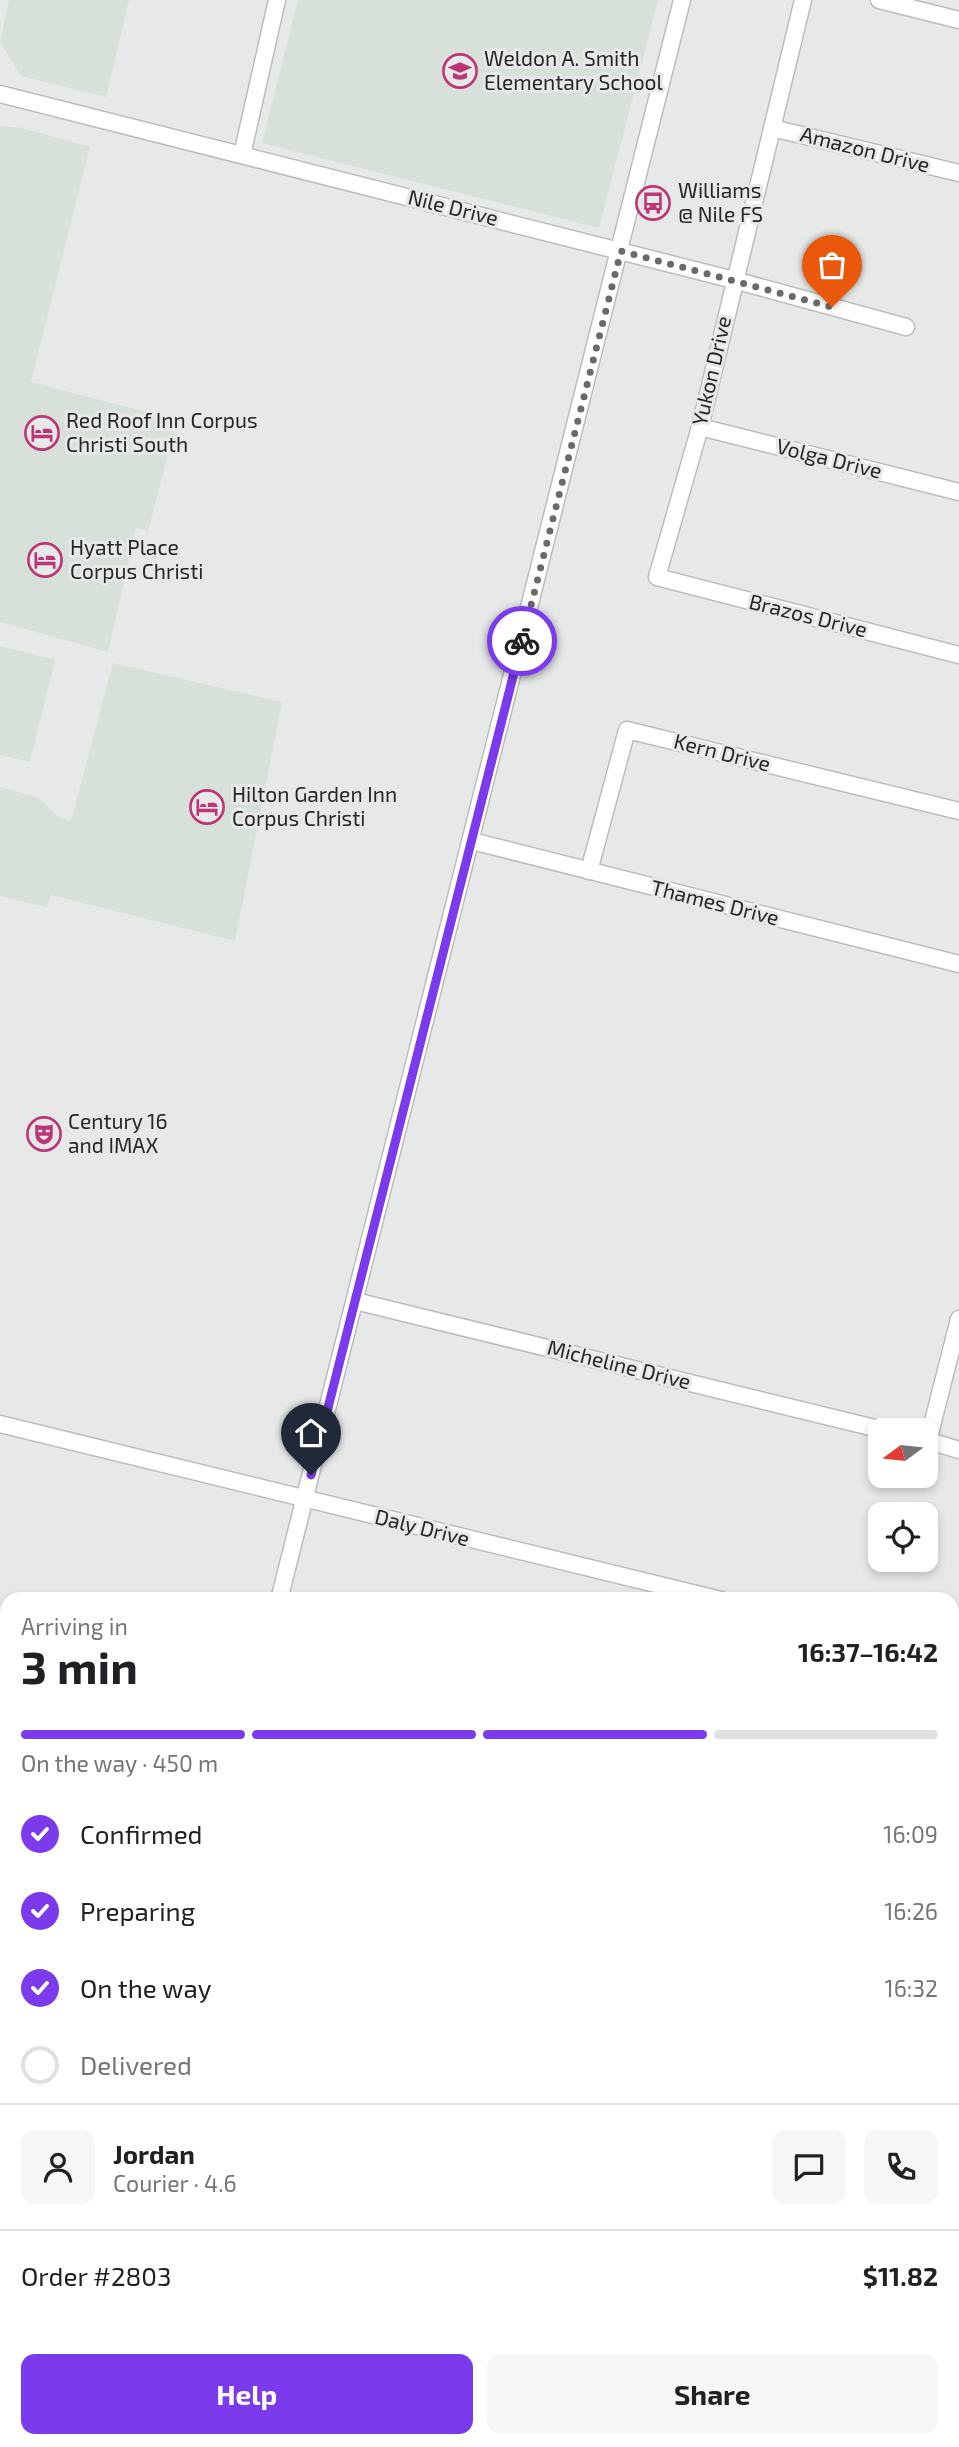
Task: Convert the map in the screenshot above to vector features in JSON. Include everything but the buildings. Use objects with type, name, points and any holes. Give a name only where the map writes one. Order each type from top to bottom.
[{"type":"street","points":[[242,155],[277,0]]},
{"type":"street","points":[[281,1592],[621,251],[682,0]]},
{"type":"street","name":"Yukon Drive","points":[[657,577],[700,427],[803,0]]},
{"type":"street","points":[[879,0],[959,20]]},
{"type":"street","name":"Nile Drive","points":[[0,94],[734,280],[906,327]]},
{"type":"street","name":"Amazon Drive","points":[[772,128],[959,173]]},
{"type":"street","name":"Volga Drive","points":[[700,427],[959,492]]},
{"type":"street","name":"Brazos Drive","points":[[657,577],[959,655]]},
{"type":"street","name":"Kern Drive","points":[[589,871],[628,730],[959,811]]},
{"type":"street","name":"Thames Drive","points":[[472,841],[959,964]]},
{"type":"street","name":"Micheline Drive","points":[[355,1301],[868,1426]]},
{"type":"street","points":[[933,1418],[959,1319]]},
{"type":"street","name":"Daly Drive","points":[[0,1424],[689,1592]]},
{"type":"street","points":[[938,1444],[959,1450]]},
{"type":"shaded area","points":[[9,0],[129,0],[106,97],[21,76],[0,42]]},
{"type":"shaded area","name":"Weldon A. Smith Elementary School","points":[[298,0],[658,0],[599,228],[262,143]]},
{"type":"shaded area","points":[[0,126],[22,128],[90,147],[31,382],[177,420],[148,531],[136,528],[108,652],[0,622]]},
{"type":"shaded area","points":[[0,646],[55,660],[30,762],[0,755]]},
{"type":"shaded area","points":[[113,663],[282,702],[235,941],[51,895],[47,907],[0,896],[0,787],[39,798],[58,817],[71,821]]},
{"type":"way so far","points":[[522,641],[621,251],[832,307]]},
{"type":"place","name":"Weldon A. Smith Elementary School","points":[[460,71]]},
{"type":"place","name":"Williams @ Nile FS","points":[[653,203]]},
{"type":"place","name":"Red Roof Inn Corpus Christi South","points":[[42,433]]},
{"type":"place","name":"Hyatt Place Corpus Christi","points":[[45,560]]},
{"type":"place","name":"Hilton Garden Inn Corpus Christi","points":[[207,807]]},
{"type":"place","name":"Century 16 and IMAX","points":[[44,1134]]},
{"type":"route","points":[[311,1475],[522,641]]}]
